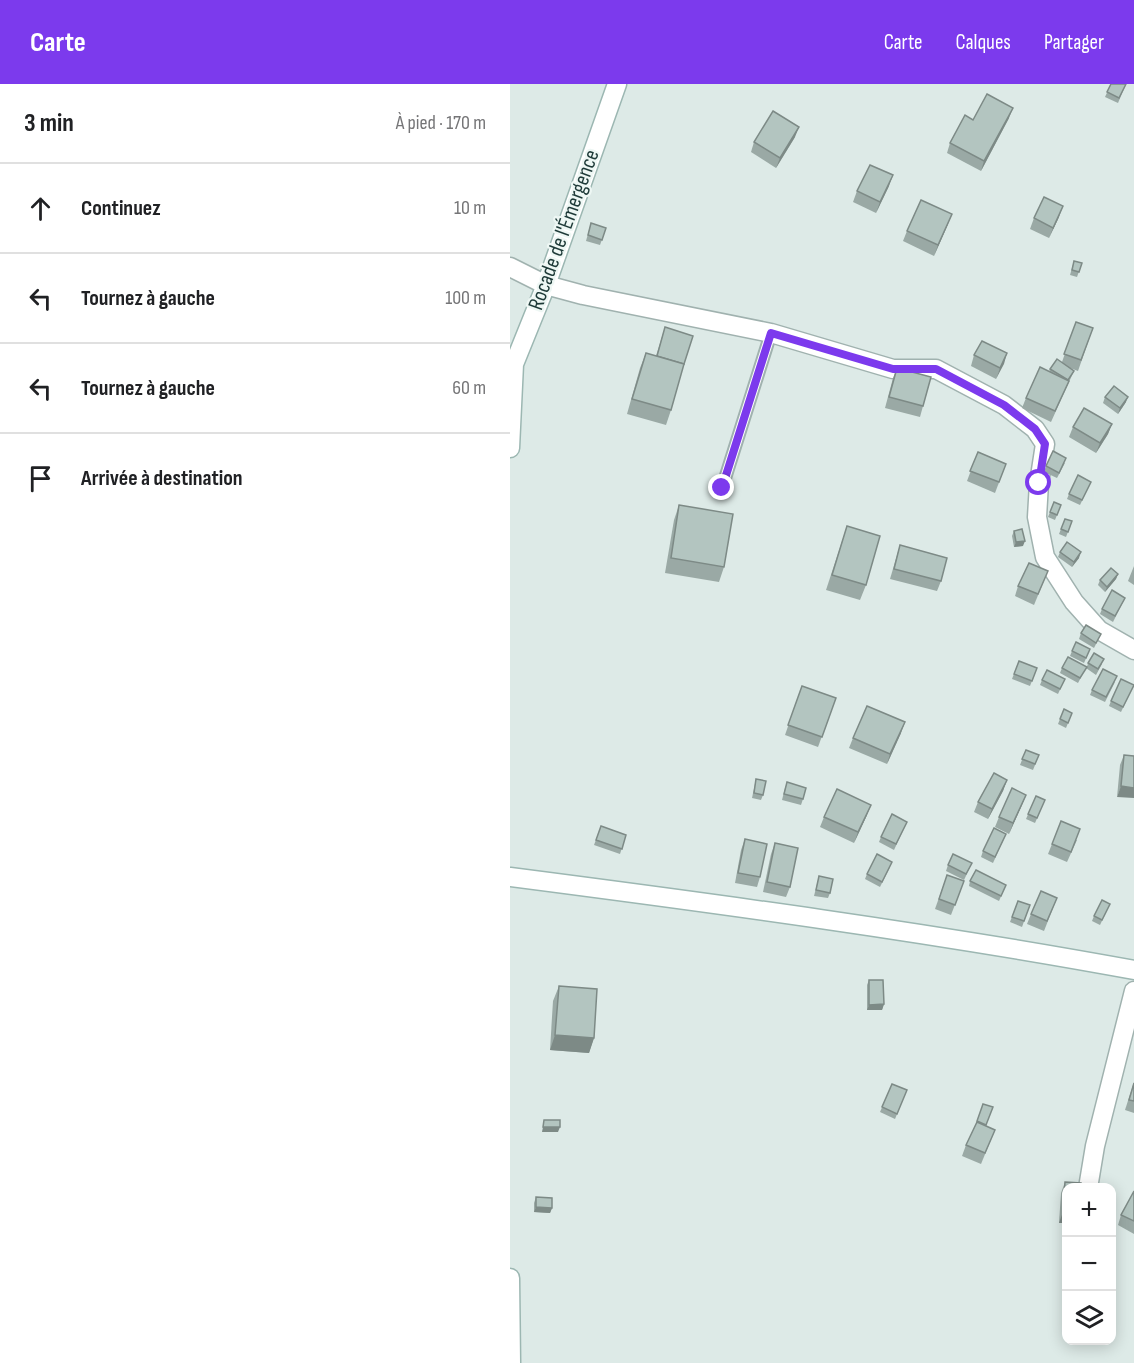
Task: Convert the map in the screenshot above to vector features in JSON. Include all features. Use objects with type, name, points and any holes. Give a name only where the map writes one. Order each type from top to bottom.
[{"type":"street","name":"Rocade de l'Émergence","points":[[510,448],[514,364],[546,285],[617,84]]},
{"type":"street","points":[[510,267],[546,285],[583,295],[771,333],[893,369],[936,369],[1004,405],[1035,429],[1045,444],[1037,517],[1045,557],[1074,602],[1099,630],[1134,650]]},
{"type":"street","points":[[510,876],[989,944],[1134,970]]},
{"type":"street","points":[[1089,1183],[1095,1146],[1134,992]]},
{"type":"street","points":[[510,1278],[511,1363]]},
{"type":"lane","points":[[722,488],[771,333]]},
{"type":"building","points":[[1111,84],[1126,84],[1119,98],[1107,92]]},
{"type":"building","points":[[987,94],[1013,108],[984,161],[950,143],[965,115],[973,120]]},
{"type":"building","points":[[773,111],[799,127],[780,158],[754,142]]},
{"type":"building","points":[[870,165],[893,175],[880,202],[857,191]]},
{"type":"building","points":[[1044,197],[1063,206],[1053,228],[1034,218]]},
{"type":"building","points":[[921,200],[952,214],[938,245],[907,231]]},
{"type":"building","points":[[591,223],[606,228],[602,240],[588,235]]},
{"type":"building","points":[[1074,261],[1082,263],[1079,272],[1072,270]]},
{"type":"building","points":[[1076,322],[1093,328],[1081,360],[1064,354]]},
{"type":"building","points":[[665,327],[693,336],[684,364],[657,356]]},
{"type":"building","points":[[982,341],[1007,353],[1000,368],[974,355]]},
{"type":"building","points":[[646,353],[684,364],[671,410],[632,399]]},
{"type":"building","points":[[1057,359],[1074,371],[1068,380],[1050,369]]},
{"type":"building","points":[[1040,367],[1069,381],[1055,411],[1026,398]]},
{"type":"building","points":[[897,368],[931,377],[923,406],[889,397]]},
{"type":"building","points":[[1114,386],[1128,397],[1120,408],[1105,397]]},
{"type":"building","points":[[1084,408],[1112,424],[1100,443],[1073,427]]},
{"type":"building","points":[[1053,451],[1066,458],[1059,473],[1046,466]]},
{"type":"building","points":[[978,452],[1006,464],[999,482],[970,471]]},
{"type":"building","points":[[1078,475],[1091,482],[1082,500],[1069,494]]},
{"type":"building","points":[[1054,502],[1061,505],[1057,515],[1050,512]]},
{"type":"building","points":[[679,505],[733,514],[724,567],[671,558]]},
{"type":"building","points":[[1065,519],[1072,521],[1068,532],[1061,529]]},
{"type":"building","points":[[847,526],[880,536],[866,585],[832,575]]},
{"type":"building","points":[[1022,529],[1025,541],[1016,542],[1014,531]]},
{"type":"building","points":[[1067,542],[1081,552],[1074,562],[1060,552]]},
{"type":"building","points":[[900,545],[947,558],[941,581],[894,569]]},
{"type":"building","points":[[1029,563],[1048,571],[1038,594],[1018,586]]},
{"type":"building","points":[[1111,568],[1118,574],[1107,587],[1100,580]]},
{"type":"building","points":[[1112,590],[1125,598],[1115,616],[1102,609]]},
{"type":"building","points":[[1086,625],[1101,634],[1096,643],[1081,633]]},
{"type":"building","points":[[1076,642],[1090,649],[1086,658],[1072,651]]},
{"type":"building","points":[[1094,653],[1104,659],[1098,669],[1088,663]]},
{"type":"building","points":[[1068,657],[1087,667],[1080,678],[1062,668]]},
{"type":"building","points":[[1019,661],[1037,668],[1032,681],[1014,674]]},
{"type":"building","points":[[1103,669],[1117,676],[1106,697],[1092,690]]},
{"type":"building","points":[[1047,670],[1065,679],[1060,689],[1042,680]]},
{"type":"building","points":[[1121,679],[1134,685],[1123,707],[1111,701]]},
{"type":"building","points":[[802,686],[836,698],[822,737],[788,725]]},
{"type":"building","points":[[867,706],[905,722],[890,754],[853,738]]},
{"type":"building","points":[[1064,709],[1072,713],[1068,723],[1060,719]]},
{"type":"building","points":[[1026,750],[1039,755],[1035,764],[1022,759]]},
{"type":"building","points":[[1124,755],[1134,756],[1134,788],[1121,786]]},
{"type":"building","points":[[994,773],[1007,780],[992,809],[978,802]]},
{"type":"building","points":[[756,779],[766,781],[763,795],[754,793]]},
{"type":"building","points":[[787,782],[806,788],[803,799],[784,794]]},
{"type":"building","points":[[1012,788],[1026,795],[1013,823],[999,817]]},
{"type":"building","points":[[837,789],[871,805],[858,832],[824,817]]},
{"type":"building","points":[[1036,796],[1045,800],[1037,818],[1028,814]]},
{"type":"building","points":[[892,814],[907,822],[896,844],[881,837]]},
{"type":"building","points":[[1061,821],[1080,829],[1071,852],[1052,844]]},
{"type":"building","points":[[601,826],[626,835],[622,849],[596,840]]},
{"type":"building","points":[[994,828],[1006,834],[995,857],[983,851]]},
{"type":"building","points":[[745,839],[767,844],[760,877],[738,873]]},
{"type":"building","points":[[775,843],[798,848],[790,887],[767,882]]},
{"type":"building","points":[[877,854],[892,862],[882,882],[867,874]]},
{"type":"building","points":[[953,854],[972,863],[966,874],[948,865]]},
{"type":"building","points":[[976,870],[1006,885],[1001,896],[970,881]]},
{"type":"building","points":[[947,875],[964,881],[955,905],[939,899]]},
{"type":"building","points":[[819,876],[833,879],[830,893],[816,890]]},
{"type":"building","points":[[1041,891],[1057,898],[1047,921],[1031,914]]},
{"type":"building","points":[[1102,900],[1110,904],[1102,920],[1094,916]]},
{"type":"building","points":[[1018,901],[1030,905],[1024,921],[1012,917]]},
{"type":"building","points":[[869,980],[883,980],[884,1004],[869,1005]]},
{"type":"building","points":[[559,986],[597,989],[594,1038],[555,1035]]},
{"type":"building","points":[[1134,1083],[1134,1101],[1129,1100]]},
{"type":"building","points":[[892,1084],[907,1090],[897,1114],[882,1107]]},
{"type":"building","points":[[983,1104],[993,1107],[986,1125],[977,1121]]},
{"type":"building","points":[[544,1120],[560,1120],[560,1127],[543,1127]]},
{"type":"building","points":[[977,1122],[995,1130],[985,1153],[966,1145]]},
{"type":"building","points":[[1134,1191],[1134,1221],[1121,1215]]},
{"type":"building","points":[[536,1197],[552,1198],[552,1208],[536,1207]]},
{"type":"route","points":[[722,488],[771,333],[893,369],[936,369],[1004,405],[1035,429],[1045,444],[1039,483]]}]
